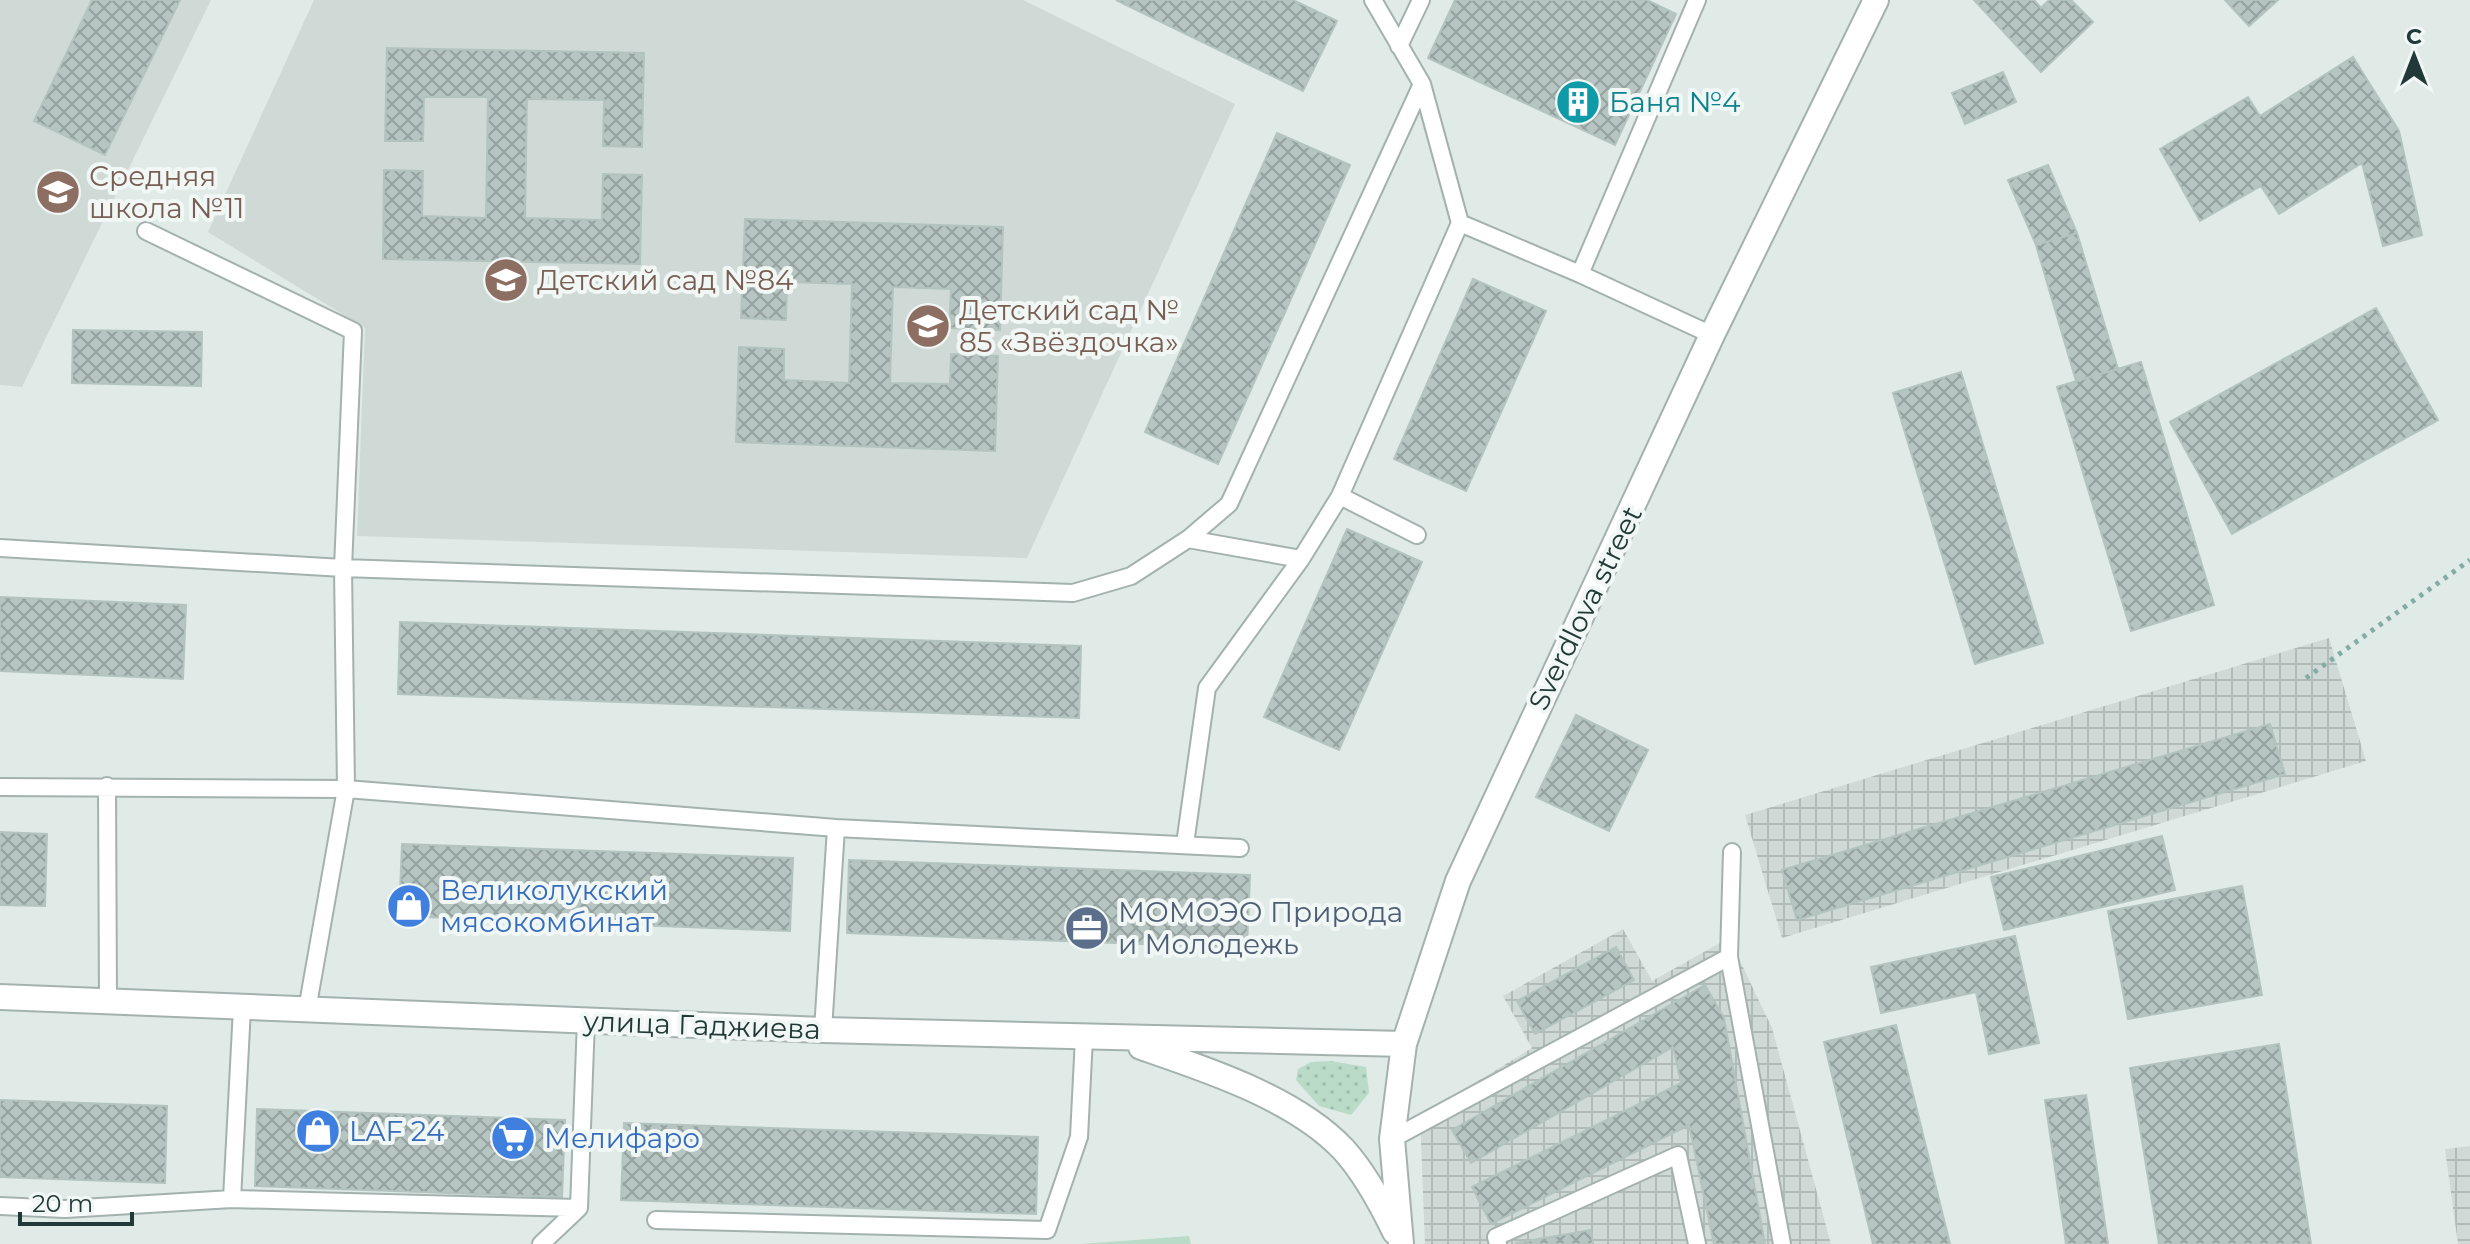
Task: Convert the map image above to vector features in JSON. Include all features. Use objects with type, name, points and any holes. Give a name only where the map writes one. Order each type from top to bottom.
[{"type":"street","name":"Sverdlova street","points":[[1401,1244],[1392,1139],[1404,1044],[1458,881],[1712,335],[1876,0]]},
{"type":"street","name":"улица Гаджиева","points":[[0,997],[823,1030],[1404,1044]]},
{"type":"street","points":[[1116,1038],[1206,1069],[1269,1099],[1329,1136],[1357,1165],[1401,1244]]},
{"type":"lane","points":[[1185,844],[1207,688],[1301,559],[1340,496],[1460,223],[1422,84],[1373,0]]},
{"type":"lane","points":[[1399,46],[1421,0]]},
{"type":"lane","points":[[1580,274],[1697,0]]},
{"type":"lane","points":[[0,548],[343,568],[1073,593],[1131,576],[1188,539],[1229,504],[1422,84]]},
{"type":"lane","points":[[1460,223],[1712,335]]},
{"type":"lane","points":[[146,231],[353,331],[343,568],[346,789],[307,1010]]},
{"type":"lane","points":[[1340,496],[1417,535]]},
{"type":"lane","points":[[1188,539],[1301,559]]},
{"type":"lane","points":[[107,786],[108,1001]]},
{"type":"lane","points":[[0,787],[346,789],[836,828],[1240,848]]},
{"type":"lane","points":[[823,1030],[836,828]]},
{"type":"lane","points":[[1732,852],[1729,957],[1782,1244]]},
{"type":"lane","points":[[1392,1139],[1729,957]]},
{"type":"lane","points":[[232,1199],[242,1008]]},
{"type":"lane","points":[[541,1244],[579,1208],[586,1020]]},
{"type":"lane","points":[[656,1220],[1047,1230],[1079,1137],[1084,1037]]},
{"type":"lane","points":[[1498,1244],[1496,1237],[1678,1155],[1697,1244]]},
{"type":"lane","points":[[0,1206],[65,1209],[232,1199],[579,1208]]},
{"type":"path","points":[[2306,678],[2470,560]]},
{"type":"shaded area","name":"Средняя школа №11","points":[[0,0],[211,0],[22,387],[0,385]]},
{"type":"shaded area","points":[[314,0],[1023,0],[1235,104],[1027,558],[357,536],[365,328],[208,232]]},
{"type":"shaded area","points":[[2329,638],[2366,761],[1782,938],[1745,815]]},
{"type":"shaded area","points":[[1623,929],[1652,981],[1729,938],[1772,1028],[1831,1244],[1425,1244],[1420,1116],[1532,1048],[1503,996]]},
{"type":"shaded area","points":[[2470,1146],[2470,1244],[2458,1244],[2445,1149]]},
{"type":"green space","points":[[1331,1061],[1366,1067],[1369,1093],[1351,1115],[1319,1106],[1296,1080],[1298,1069],[1311,1062]]},
{"type":"green space","points":[[1189,1236],[1191,1244],[1081,1244]]},
{"type":"building","points":[[92,0],[180,0],[105,155],[34,121]]},
{"type":"building","points":[[1116,0],[1293,0],[1337,21],[1303,91]]},
{"type":"building","name":"Баня №4","points":[[1455,0],[1647,0],[1676,14],[1615,145],[1428,58]]},
{"type":"building","points":[[1974,0],[2034,0],[2041,8],[2049,0],[2071,0],[2093,22],[2041,72]]},
{"type":"building","points":[[2225,0],[2278,0],[2249,26]]},
{"type":"building","points":[[387,48],[644,53],[642,147],[603,146],[604,100],[527,99],[525,218],[602,220],[603,174],[642,175],[640,264],[383,259],[384,170],[423,171],[422,216],[486,218],[488,97],[424,97],[423,141],[385,141]]},
{"type":"building","points":[[2353,57],[2399,131],[2422,235],[2383,246],[2362,163],[2279,214],[2261,186],[2200,221],[2160,149],[2248,97],[2260,116]]},
{"type":"building","points":[[2003,72],[2016,102],[1965,124],[1952,93]]},
{"type":"building","points":[[1277,133],[1350,165],[1218,464],[1145,432]]},
{"type":"building","points":[[2048,165],[2077,233],[2036,245],[2008,180]]},
{"type":"building","points":[[745,219],[1003,227],[1000,330],[949,328],[951,289],[893,287],[890,383],[950,384],[951,354],[998,356],[995,451],[736,442],[739,347],[784,349],[784,380],[849,383],[852,284],[787,282],[786,320],[741,318]]},
{"type":"building","points":[[2077,233],[2118,369],[2076,381],[2036,245]]},
{"type":"building","points":[[1473,279],[1546,311],[1466,491],[1394,459]]},
{"type":"building","points":[[2376,308],[2438,420],[2232,534],[2170,422]]},
{"type":"building","points":[[73,330],[202,332],[201,386],[72,383]]},
{"type":"building","points":[[2141,362],[2214,605],[2131,631],[2057,387]]},
{"type":"building","points":[[1961,372],[2043,643],[1975,664],[1893,393]]},
{"type":"building","points":[[1347,529],[1422,562],[1339,750],[1264,717]]},
{"type":"building","points":[[0,597],[186,605],[183,679],[0,671]]},
{"type":"building","points":[[400,622],[1081,646],[1079,718],[398,694]]},
{"type":"building","points":[[1576,715],[1648,750],[1609,831],[1536,797]]},
{"type":"building","points":[[2270,724],[2285,774],[1797,920],[1782,870]]},
{"type":"building","points":[[0,832],[47,834],[45,906],[0,905]]},
{"type":"building","points":[[2162,836],[2175,890],[2004,930],[1991,877]]},
{"type":"building","points":[[402,844],[793,858],[790,931],[399,916]]},
{"type":"building","points":[[849,860],[1250,875],[1247,948],[847,933]]},
{"type":"building","points":[[2242,886],[2262,995],[2128,1019],[2108,911]]},
{"type":"building","points":[[2015,936],[2039,1043],[1989,1054],[1976,992],[1881,1013],[1871,967]]},
{"type":"building","points":[[1616,947],[1634,980],[1535,1034],[1517,1001]]},
{"type":"building","points":[[1705,985],[1724,1018],[1765,1244],[1714,1244],[1689,1125],[1491,1224],[1472,1187],[1681,1083],[1673,1047],[1471,1163],[1452,1130]]},
{"type":"building","points":[[1896,1025],[1950,1244],[1873,1244],[1824,1042]]},
{"type":"building","points":[[2279,1044],[2311,1244],[2159,1244],[2130,1068]]},
{"type":"building","points":[[2086,1095],[2108,1244],[2066,1244],[2045,1100]]},
{"type":"building","points":[[0,1100],[167,1106],[165,1183],[0,1177]]},
{"type":"building","points":[[257,1109],[565,1120],[562,1197],[255,1186]]},
{"type":"building","points":[[624,1123],[1038,1137],[1036,1214],[621,1200]]},
{"type":"building","points":[[1591,1230],[1593,1244],[1516,1243]]},
{"type":"place","name":"Баня №4","points":[[1578,102]]},
{"type":"place","name":"Средняя школа №11","points":[[58,192]]},
{"type":"place","name":"Детский сад №84","points":[[506,280]]},
{"type":"place","name":"Детский сад № 85 «Звёздочка»","points":[[928,326]]},
{"type":"place","name":"Великолукский мясокомбинат","points":[[409,906]]},
{"type":"place","name":"МОМОЭО Природа и Молодежь","points":[[1087,928]]},
{"type":"place","name":"LAF 24","points":[[318,1131]]},
{"type":"place","name":"Мелифаро","points":[[513,1138]]}]
